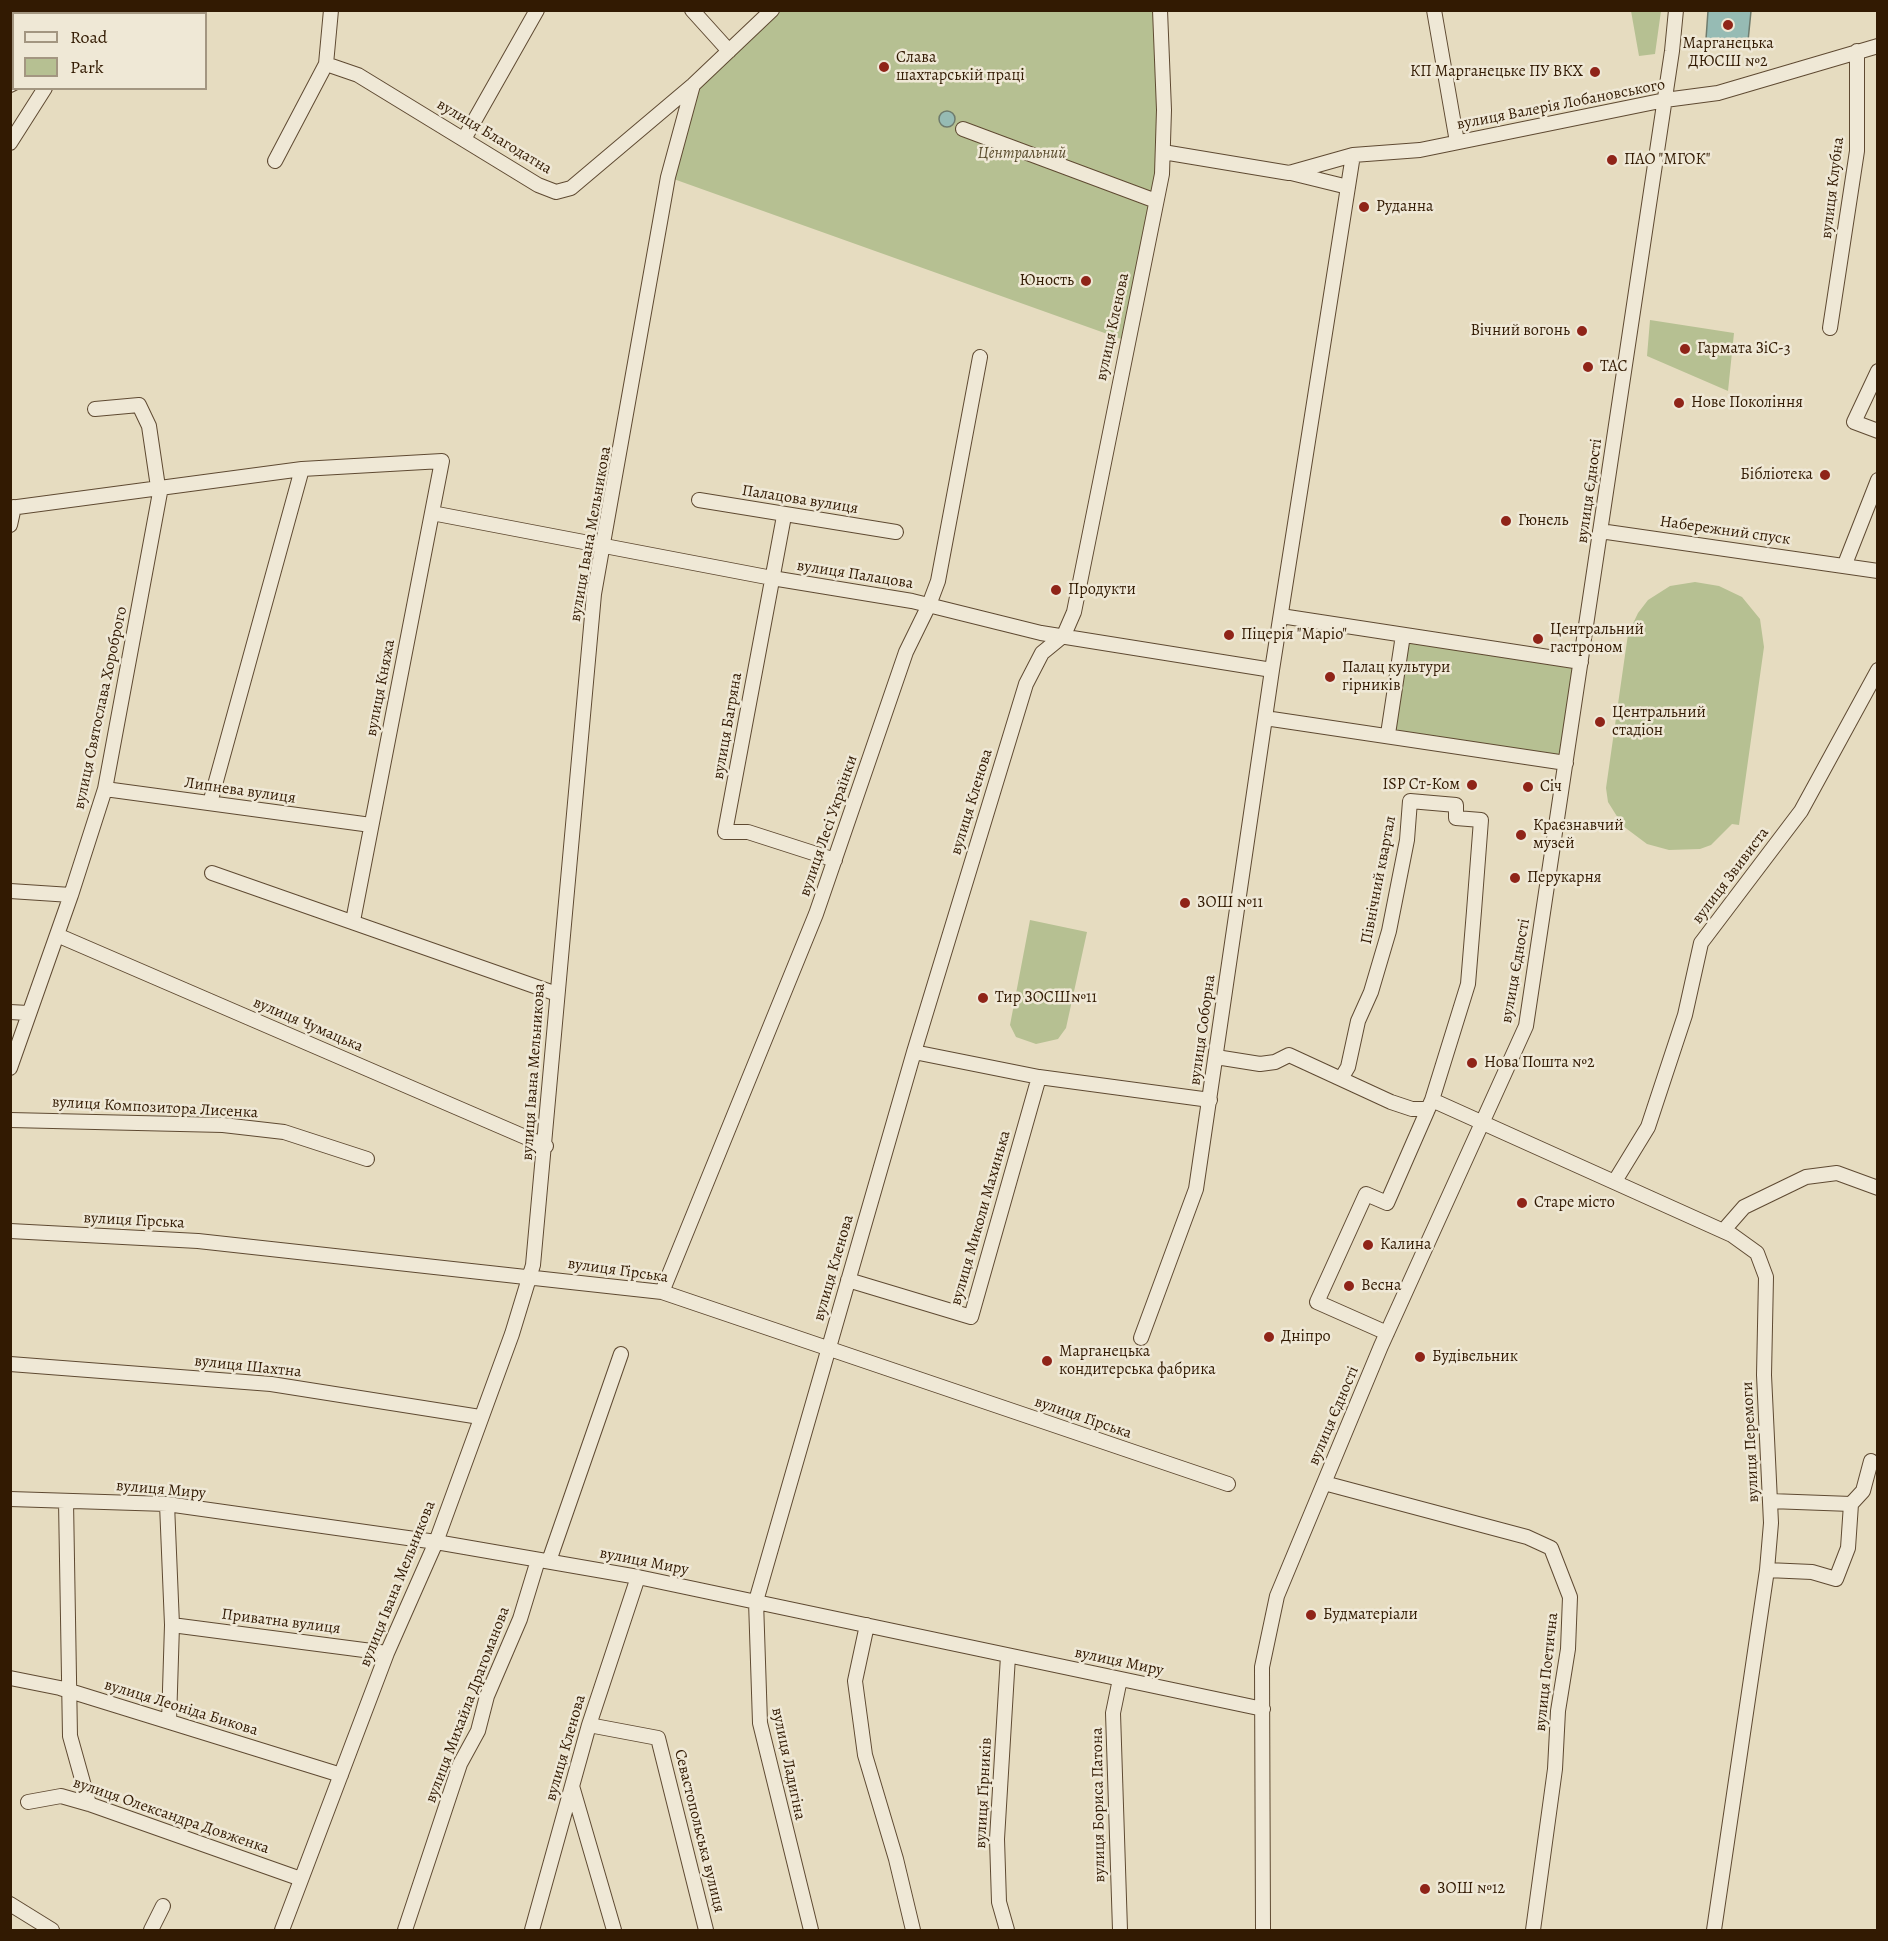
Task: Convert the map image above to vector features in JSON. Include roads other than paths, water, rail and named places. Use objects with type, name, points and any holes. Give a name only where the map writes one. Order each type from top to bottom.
[{"type":"street","points":[[275,161],[326,64],[330,10]]},
{"type":"street","points":[[464,140],[537,10]]},
{"type":"street","points":[[692,10],[729,51]]},
{"type":"street","name":"вулиця Благодатна","points":[[326,64],[358,75],[538,184],[556,192],[571,188],[693,85],[772,10]]},
{"type":"street","name":"вулиця Кленова","points":[[756,1601],[914,1052],[1026,684],[1042,653],[1064,635],[1074,612],[1162,174],[1161,10]]},
{"type":"street","points":[[1434,10],[1457,142]]},
{"type":"street","name":"вулиця Єдності","points":[[1263,1930],[1262,1667],[1276,1596],[1387,1333],[1526,1026],[1665,100],[1676,10]]},
{"type":"street","name":"вулиця Валерія Лобановського","points":[[1288,173],[1353,155],[1420,150],[1665,100],[1718,93],[1878,46]]},
{"type":"street","name":"вулиця Клубна","points":[[1830,328],[1857,151],[1857,51]]},
{"type":"street","name":"вулиця Івана Мельникова","points":[[282,1930],[387,1653],[436,1542],[515,1324],[530,1275],[537,1239],[546,1146],[556,994],[594,594],[668,177],[693,85]]},
{"type":"street","points":[[10,143],[44,90]]},
{"type":"street","points":[[963,129],[1156,201]]},
{"type":"street","points":[[1163,152],[1288,173],[1348,187]]},
{"type":"street","name":"вулиця Соборна","points":[[1141,1338],[1196,1189],[1272,670],[1353,155]]},
{"type":"street","name":"вулиця Лесі Українки","points":[[662,1292],[816,914],[906,652],[938,581],[981,357]]},
{"type":"street","points":[[1878,371],[1854,422],[1878,431]]},
{"type":"street","name":"вулиця Святослава Хороброго","points":[[10,1068],[71,895],[105,789],[160,487],[149,426],[138,405],[95,409]]},
{"type":"street","name":"вулиця Княжа","points":[[302,469],[442,461],[353,921]]},
{"type":"street","points":[[10,525],[12,508],[302,469],[210,803]]},
{"type":"street","points":[[1845,564],[1878,480]]},
{"type":"street","name":"Палацова вулиця","points":[[699,500],[784,516],[896,532]]},
{"type":"street","name":"вулиця Палацова","points":[[432,513],[772,578],[929,605],[1041,633],[1272,670]]},
{"type":"street","name":"вулиця Багряна","points":[[784,516],[725,832],[748,832],[835,860]]},
{"type":"street","name":"Набережний спуск","points":[[1600,531],[1845,564],[1878,571]]},
{"type":"street","points":[[1281,616],[1581,662]]},
{"type":"street","points":[[1388,734],[1403,635]]},
{"type":"street","name":"вулиця Звивиста","points":[[1615,1181],[1648,1127],[1685,1015],[1701,943],[1801,811],[1878,669]]},
{"type":"street","points":[[1265,718],[1388,734],[1566,763]]},
{"type":"street","name":"Липнева вулиця","points":[[105,789],[371,825]]},
{"type":"street","name":"Північний квартал","points":[[1342,1077],[1348,1067],[1358,1021],[1371,992],[1389,931],[1407,840],[1410,801],[1456,805],[1456,818],[1481,820],[1468,984],[1430,1104],[1387,1203],[1366,1194],[1317,1302],[1387,1333]]},
{"type":"street","points":[[212,873],[556,994]]},
{"type":"street","points":[[10,891],[71,895]]},
{"type":"street","name":"вулиця Чумацька","points":[[57,935],[546,1146]]},
{"type":"street","points":[[10,1012],[28,1013]]},
{"type":"street","points":[[914,1052],[1039,1077],[1209,1100]]},
{"type":"street","points":[[1216,1057],[1260,1064],[1275,1062],[1289,1054],[1391,1102],[1412,1109],[1430,1104],[1482,1123]]},
{"type":"street","name":"вулиця Миколи Махинька","points":[[848,1280],[971,1317],[1039,1077]]},
{"type":"street","name":"вулиця Композитора Лисенка","points":[[10,1120],[223,1125],[284,1132],[367,1159]]},
{"type":"street","name":"вулиця Перемоги","points":[[1482,1123],[1723,1231],[1757,1253],[1766,1277],[1764,1375],[1770,1501],[1767,1570],[1714,1930]]},
{"type":"street","points":[[1723,1231],[1744,1207],[1806,1177],[1837,1173],[1878,1188]]},
{"type":"street","name":"вулиця Гірська","points":[[10,1231],[198,1241],[530,1275],[662,1292],[1228,1484]]},
{"type":"street","name":"вулиця Михайла Драгоманова","points":[[405,1930],[460,1764],[478,1731],[487,1696],[544,1560],[621,1354]]},
{"type":"street","name":"вулиця Шахтна","points":[[10,1364],[271,1384],[480,1417]]},
{"type":"street","points":[[1767,1570],[1812,1572],[1836,1579],[1848,1548],[1851,1504],[1863,1491],[1871,1461]]},
{"type":"street","name":"вулиця Поетична","points":[[1324,1483],[1527,1537],[1551,1548],[1570,1598],[1568,1649],[1557,1711],[1554,1779],[1533,1930]]},
{"type":"street","name":"вулиця Миру","points":[[10,1499],[166,1504],[436,1542],[544,1560],[756,1601],[1263,1709]]},
{"type":"street","points":[[66,1501],[70,1736],[89,1804]]},
{"type":"street","points":[[1770,1501],[1851,1504]]},
{"type":"street","points":[[166,1504],[172,1625],[170,1722]]},
{"type":"street","name":"вулиця Кленова","points":[[532,1930],[589,1725],[638,1577]]},
{"type":"street","name":"вулиця Ладигіна","points":[[756,1601],[760,1723],[811,1930]]},
{"type":"street","name":"Приватна вулиця","points":[[172,1625],[387,1653]]},
{"type":"street","points":[[867,1625],[855,1681],[865,1755],[896,1859],[913,1930]]},
{"type":"street","name":"вулиця Гірників","points":[[1007,1930],[999,1902],[997,1839],[1008,1656]]},
{"type":"street","name":"вулиця Леоніда Бикова","points":[[10,1678],[68,1691],[341,1775]]},
{"type":"street","name":"вулиця Бориса Патона","points":[[1120,1679],[1113,1713],[1120,1930]]},
{"type":"street","name":"Севастопольська вулиця","points":[[589,1725],[658,1738],[706,1930]]},
{"type":"street","points":[[572,1785],[615,1930]]},
{"type":"street","name":"вулиця Олександра Довженка","points":[[28,1802],[61,1796],[302,1879]]},
{"type":"street","points":[[10,1904],[52,1930]]},
{"type":"street","points":[[151,1930],[163,1906]]},
{"type":"water","name":"Марганецька ДЮСШ №2","points":[[1708,11],[1751,11],[1748,41],[1706,39]]},
{"type":"water","points":[[944,111],[950,111],[955,119],[953,125],[944,127],[939,122],[939,116]]},
{"type":"place","name":"Марганецька ДЮСШ №2","points":[[1728,25]]},
{"type":"place","name":"Слава шахтарській праці","points":[[884,67]]},
{"type":"place","name":"КП Марганецьке ПУ ВКХ","points":[[1595,72]]},
{"type":"place","name":"ПАО \"МГОК\"","points":[[1612,160]]},
{"type":"place","name":"Руданна","points":[[1364,207]]},
{"type":"place","name":"Юность","points":[[1086,281]]},
{"type":"place","name":"Вічний вогонь","points":[[1582,331]]},
{"type":"place","name":"Гармата ЗіС-3","points":[[1685,349]]},
{"type":"place","name":"ТАС","points":[[1588,367]]},
{"type":"place","name":"Нове Покоління","points":[[1679,403]]},
{"type":"place","name":"Бібліотека","points":[[1825,475]]},
{"type":"place","name":"Гюнель","points":[[1506,521]]},
{"type":"place","name":"Продукти","points":[[1056,590]]},
{"type":"place","name":"Піцерія \"Маріо\"","points":[[1229,635]]},
{"type":"place","name":"Центральний гастроном","points":[[1538,639]]},
{"type":"place","name":"Палац культури гірників","points":[[1330,677]]},
{"type":"place","name":"Центральний стадіон","points":[[1600,722]]},
{"type":"place","name":"ISP Ст-Ком","points":[[1472,785]]},
{"type":"place","name":"Січ","points":[[1528,787]]},
{"type":"place","name":"Краєзнавчий музей","points":[[1521,835]]},
{"type":"place","name":"Перукарня","points":[[1515,878]]},
{"type":"place","name":"ЗОШ №11","points":[[1185,903]]},
{"type":"place","name":"Тир ЗОСШ№11","points":[[983,998]]},
{"type":"place","name":"Нова Пошта №2","points":[[1472,1063]]},
{"type":"place","name":"Старе місто","points":[[1522,1203]]},
{"type":"place","name":"Калина","points":[[1368,1245]]},
{"type":"place","name":"Весна","points":[[1349,1286]]},
{"type":"place","name":"Дніпро","points":[[1269,1337]]},
{"type":"place","name":"Будівельник","points":[[1420,1357]]},
{"type":"place","name":"Марганецька кондитерська фабрика","points":[[1047,1361]]},
{"type":"place","name":"Будматеріали","points":[[1311,1615]]},
{"type":"place","name":"ЗОШ №12","points":[[1425,1889]]},
{"type":"park label","name":"Центральний","points":[[1022,154]]}]
